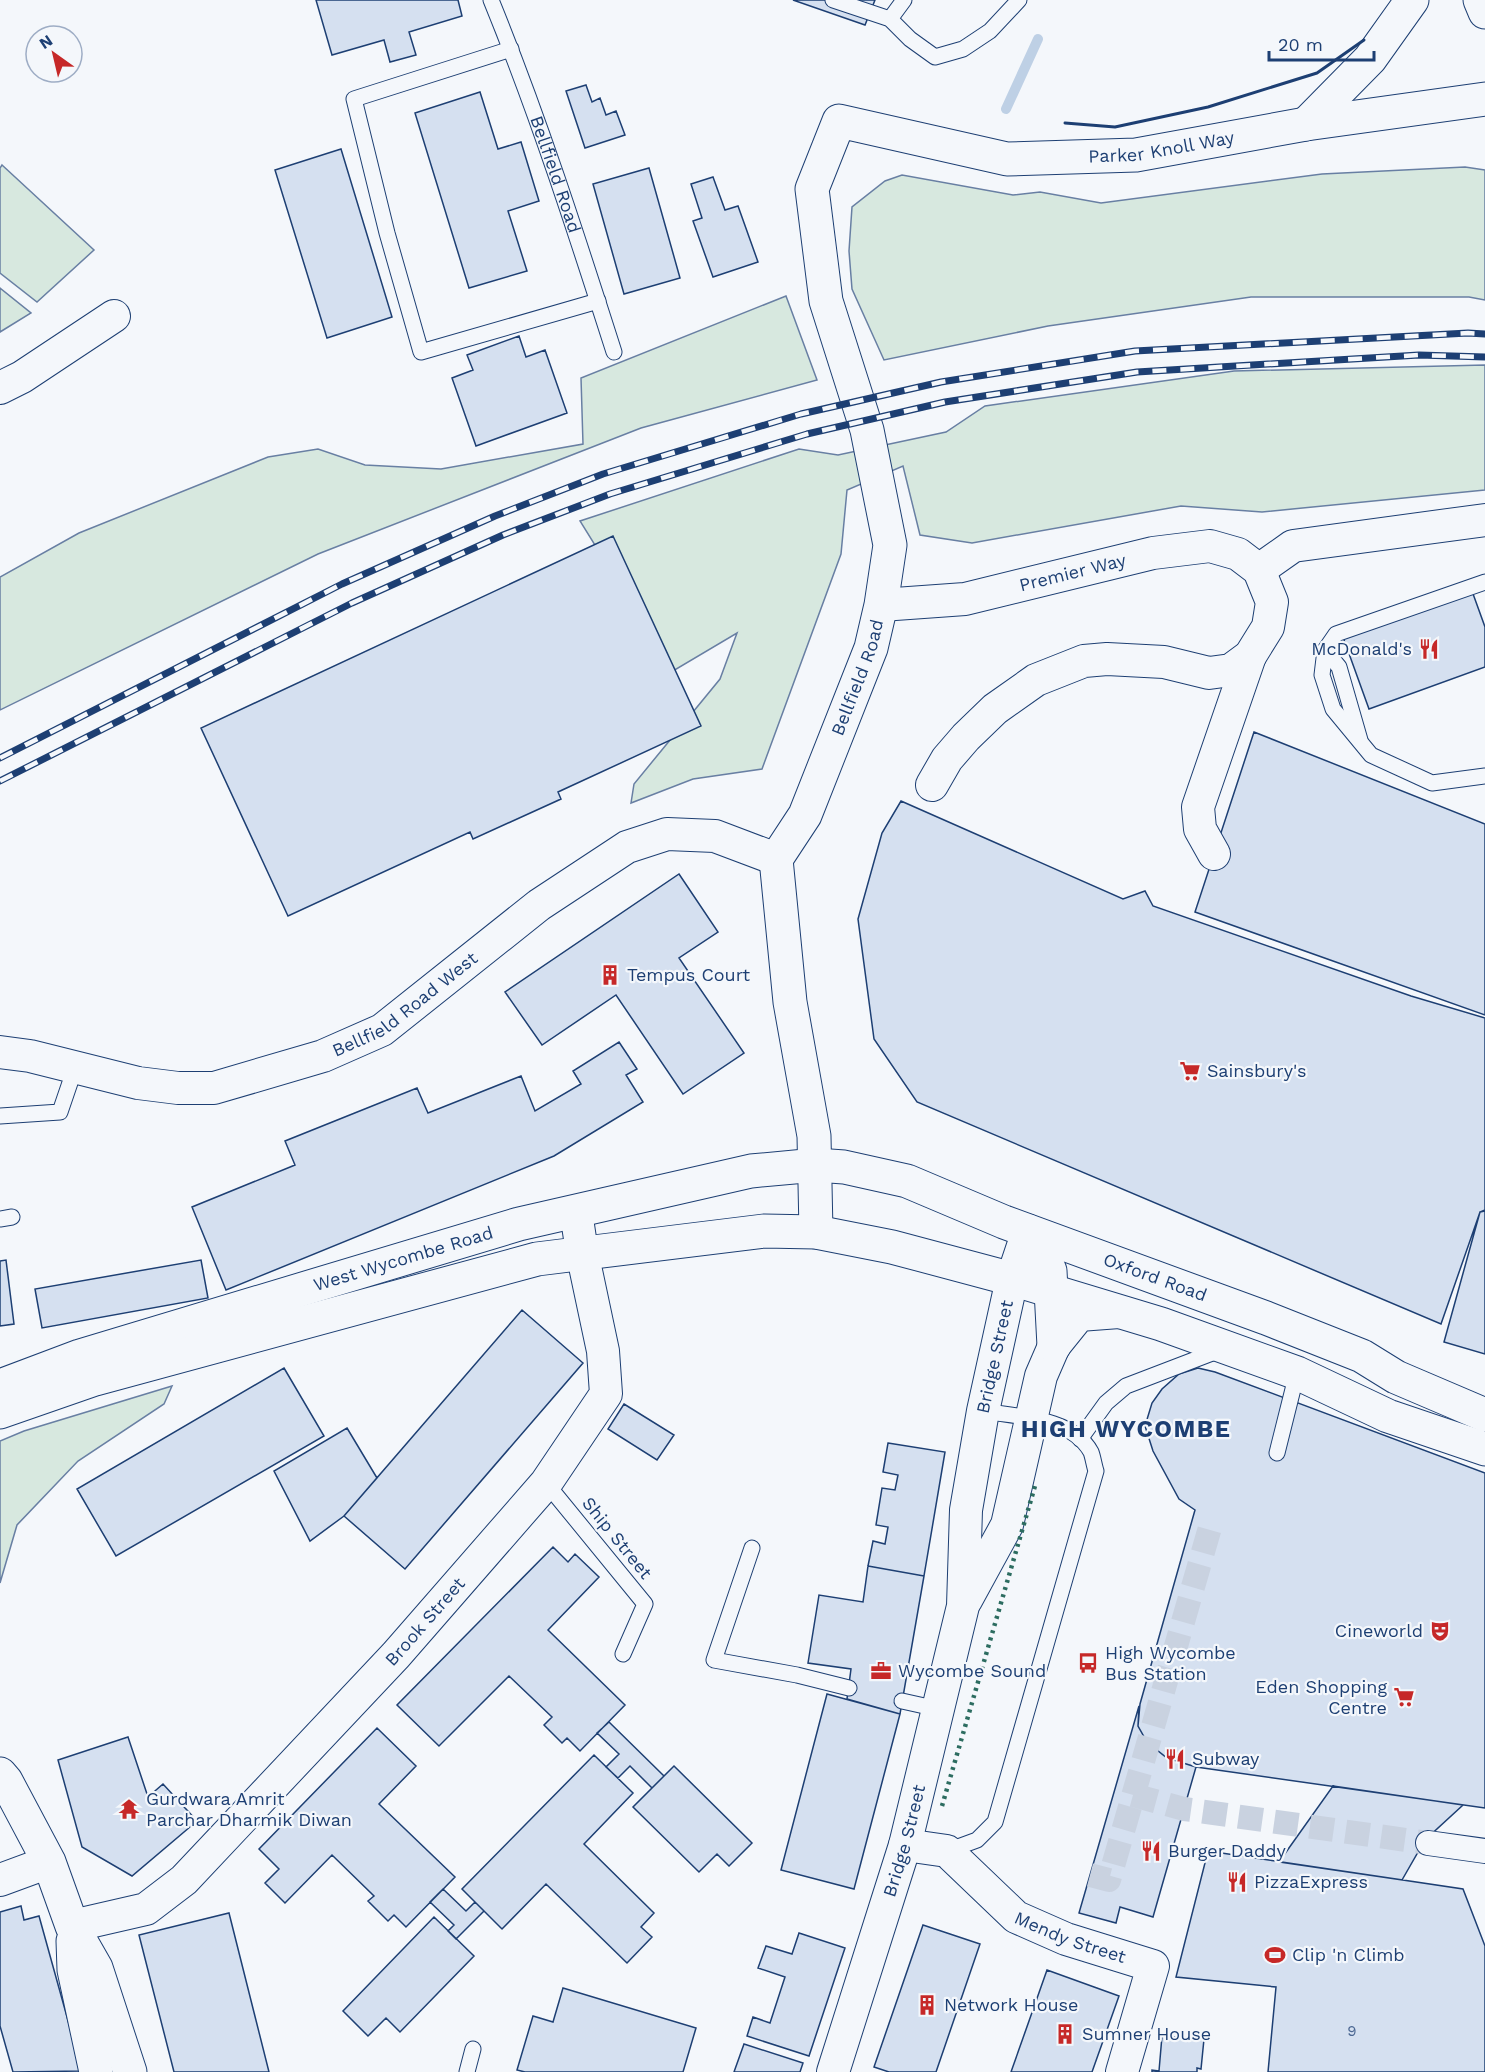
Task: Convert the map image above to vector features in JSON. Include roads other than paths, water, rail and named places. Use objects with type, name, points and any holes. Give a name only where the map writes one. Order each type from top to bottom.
[{"type":"main road","points":[[1306,124],[1370,59],[1412,0]]},
{"type":"main road","points":[[1480,0],[1485,12]]},
{"type":"main road","name":"Parker Knoll Way","points":[[838,121],[1007,159],[1136,156],[1306,124],[1485,99]]},
{"type":"main road","name":"Bellfield Road","points":[[776,859],[805,815],[871,648],[881,605],[890,545],[867,430],[826,301],[812,189],[838,121]]},
{"type":"main road","points":[[776,859],[790,1002],[814,1136],[816,1232],[892,1247],[1012,1279],[1119,1312],[1297,1372],[1388,1416],[1485,1449]]},
{"type":"main road","name":"West Wycombe Road","points":[[0,1386],[80,1356],[519,1224],[751,1171],[816,1165]]},
{"type":"main road","name":"Oxford Road","points":[[816,1165],[844,1167],[907,1181],[1028,1231],[1266,1318],[1362,1356],[1396,1377],[1485,1415]]},
{"type":"main road","name":"West Wycombe Road","points":[[0,1412],[95,1379],[537,1259],[764,1231],[816,1232]]},
{"type":"main road","name":"Bridge Street","points":[[1028,1231],[1039,1243],[1050,1271],[1054,1346]]},
{"type":"main road","points":[[2,1769],[49,1862],[72,1926],[96,1968],[130,2072]]},
{"type":"main road","points":[[72,1926],[74,1970],[96,2072]]},
{"type":"street","points":[[0,387],[22,377],[114,316]]},
{"type":"street","points":[[1214,854],[1200,830],[1198,807],[1250,656],[1268,627],[1272,602],[1259,570],[1293,546],[1485,520]]},
{"type":"street","name":"Premier Way","points":[[881,605],[965,599],[1153,553],[1210,546],[1238,554],[1259,570]]},
{"type":"street","points":[[932,785],[947,759],[995,709],[1036,680],[1059,670],[1084,661],[1107,658],[1164,662],[1209,673],[1231,670],[1250,656]]},
{"type":"street","name":"Bellfield Road West","points":[[0,1052],[30,1056],[138,1083],[178,1088],[214,1088],[323,1056],[382,1030],[539,906],[627,847],[667,834],[715,836],[776,859]]},
{"type":"street","name":"Brook Street","points":[[72,1926],[146,1909],[184,1880],[396,1654],[546,1483],[606,1394],[603,1351],[576,1212]]},
{"type":"street","name":"Bridge Street","points":[[833,2072],[905,1845],[963,1606],[966,1510],[982,1411],[1012,1279],[1028,1231]]},
{"type":"street","name":"Bridge Street","points":[[963,1606],[1007,1525],[1041,1376],[1054,1346],[1079,1316],[1119,1312]]},
{"type":"street","points":[[1428,1843],[1485,1851]]},
{"type":"street","points":[[905,1845],[947,1851]]},
{"type":"street","name":"Mendy Street","points":[[947,1851],[1016,1917],[1066,1940],[1153,1966],[1122,2072]]},
{"type":"street","points":[[0,1880],[49,1862]]},
{"type":"lane","name":"Bellfield Road","points":[[491,0],[575,227],[614,352]]},
{"type":"lane","points":[[833,0],[890,19],[910,39],[935,57],[963,49],[990,31],[1019,0]]},
{"type":"lane","points":[[890,19],[904,0]]},
{"type":"lane","points":[[511,49],[354,99],[387,233],[421,352],[598,301]]},
{"type":"lane","points":[[1485,582],[1336,634],[1325,651],[1322,675],[1333,710],[1371,755],[1432,783],[1485,776]]},
{"type":"lane","points":[[0,1116],[60,1112],[75,1068]]},
{"type":"lane","points":[[1080,1439],[1106,1403],[1126,1386],[1225,1348]]},
{"type":"lane","points":[[1277,1453],[1297,1372]]},
{"type":"lane","points":[[947,1851],[976,1840],[994,1822],[1096,1471],[1091,1452],[1080,1439],[1053,1422],[982,1411]]},
{"type":"lane","name":"Ship Street","points":[[546,1483],[645,1604],[623,1654]]},
{"type":"lane","points":[[752,1548],[714,1660],[797,1675],[849,1688]]},
{"type":"lane","points":[[902,1701],[938,1709]]},
{"type":"lane","points":[[467,2072],[473,2049]]},
{"type":"waterway","points":[[1006,109],[1038,39]]},
{"type":"tunnel","points":[[1090,1875],[1109,1880],[1211,1524]]},
{"type":"tunnel","points":[[1133,1795],[1184,1809],[1428,1843]]},
{"type":"railway","points":[[0,758],[342,584],[495,516],[603,474],[801,414],[941,382],[1135,351],[1468,333],[1485,334]]},
{"type":"railway","points":[[0,781],[352,603],[503,535],[610,494],[807,434],[945,402],[1137,372],[1419,355],[1485,357]]},
{"type":"place","name":"McDonald's","points":[[1429,649]]},
{"type":"place","name":"Tempus Court","points":[[610,975]]},
{"type":"place","name":"Sainsbury's","points":[[1190,1071]]},
{"type":"place","name":"Cineworld","points":[[1440,1631]]},
{"type":"place","name":"High Wycombe Bus Station","points":[[1088,1663]]},
{"type":"place","name":"Wycombe Sound","points":[[881,1671]]},
{"type":"place","name":"Eden Shopping Centre","points":[[1404,1697]]},
{"type":"place","name":"Subway","points":[[1175,1759]]},
{"type":"place","name":"Gurdwara Amrit Parchar Dharmik Diwan","points":[[129,1809]]},
{"type":"place","name":"Burger Daddy","points":[[1151,1851]]},
{"type":"place","name":"PizzaExpress","points":[[1237,1882]]},
{"type":"place","name":"Clip 'n Climb","points":[[1275,1955]]},
{"type":"place","name":"Network House","points":[[927,2005]]},
{"type":"place","name":"Sumner House","points":[[1065,2034]]},
{"type":"district","name":"HIGH WYCOMBE","points":[[1126,1429]]}]
